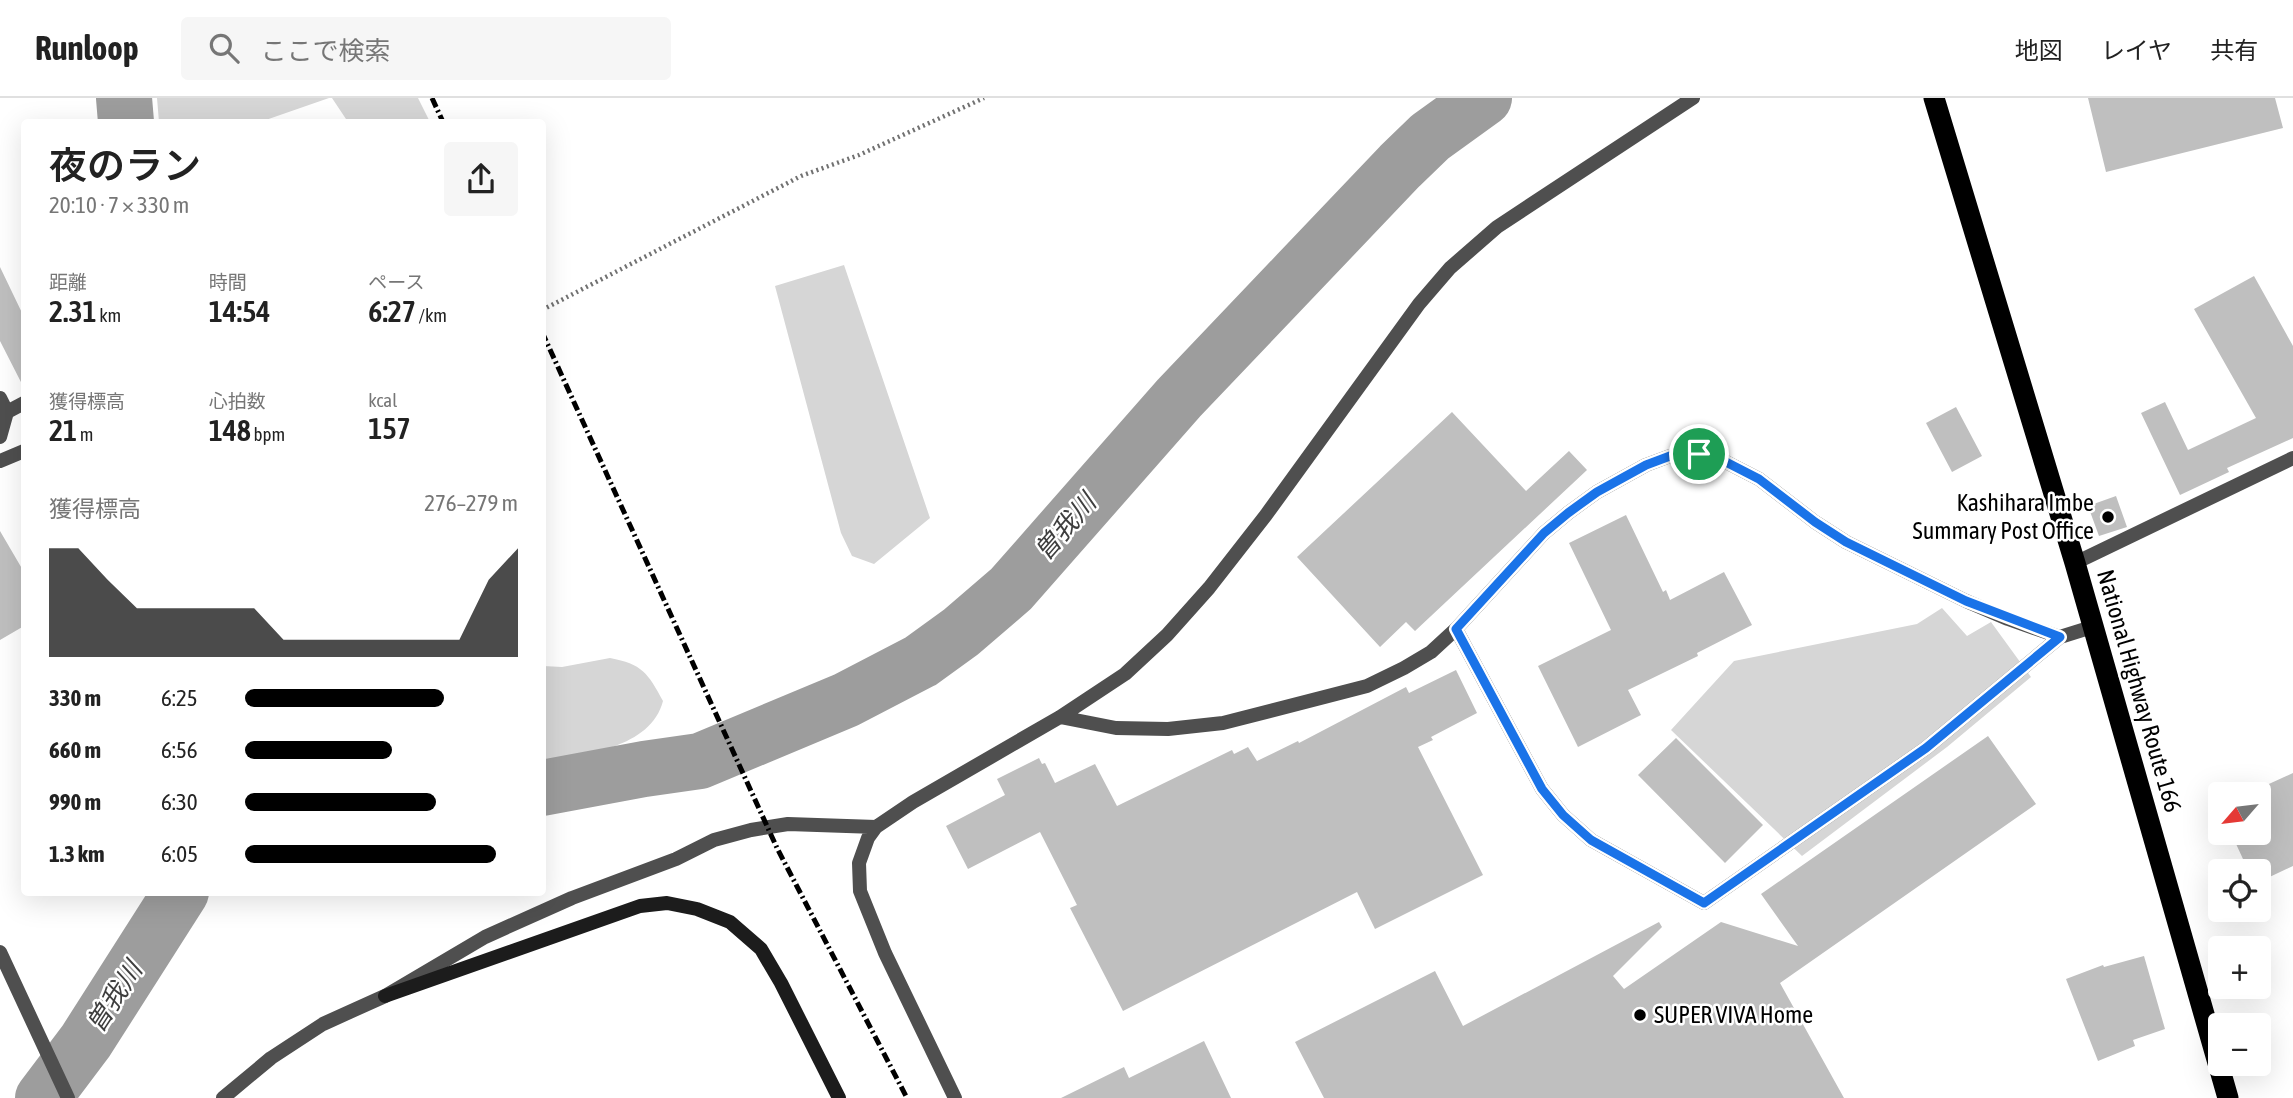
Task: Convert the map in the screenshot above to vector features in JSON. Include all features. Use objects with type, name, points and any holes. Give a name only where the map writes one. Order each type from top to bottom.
[{"type":"highway","name":"National Highway Route 166","points":[[1934,98],[2075,562],[2228,1098]]},
{"type":"street","points":[[955,1098],[885,953],[860,891],[859,863],[868,838],[876,827],[913,802],[1060,717],[1125,674],[1167,635],[1209,588],[1266,515],[1419,304],[1450,268],[1497,227],[1693,98]]},
{"type":"street","points":[[0,398],[7,412],[0,438]]},
{"type":"street","points":[[7,412],[21,405]]},
{"type":"street","points":[[0,460],[21,452]]},
{"type":"street","points":[[1060,717],[1116,728],[1168,729],[1223,723],[1367,686],[1431,652],[1456,629],[1544,533],[1568,513],[1597,492],[1646,465],[1670,456],[1699,454],[1724,461],[1759,479],[1846,542],[1966,601],[2060,637]]},
{"type":"street","points":[[2075,562],[2293,458]]},
{"type":"street","points":[[1456,629],[1542,789],[1563,815],[1591,840],[1704,903],[1926,748],[2060,637],[2092,627]]},
{"type":"street","points":[[384,996],[485,937],[572,898],[676,859],[714,840],[788,824],[876,827]]},
{"type":"street","points":[[223,1098],[271,1058],[323,1024],[384,996],[640,906],[667,902],[697,909],[730,922],[761,949],[839,1098]]},
{"type":"street","points":[[0,952],[68,1098]]},
{"type":"path","points":[[546,308],[801,176],[859,155],[984,98]]},
{"type":"shaded area","points":[[157,98],[329,98],[269,119],[159,119]]},
{"type":"shaded area","points":[[332,98],[418,98],[428,119],[346,119]]},
{"type":"shaded area","points":[[844,265],[930,518],[874,564],[852,556],[841,533],[775,286]]},
{"type":"shaded area","points":[[1942,608],[1967,636],[1991,622],[2031,677],[1947,747],[1802,856],[1671,730],[1734,661],[1917,624]]},
{"type":"shaded area","points":[[610,658],[630,663],[643,671],[663,701],[656,717],[631,739],[596,752],[546,761],[546,666],[562,667]]},
{"type":"building","points":[[2088,98],[2275,98],[2283,128],[2106,172]]},
{"type":"building","points":[[0,267],[21,311],[21,382],[0,341]]},
{"type":"building","points":[[2254,276],[2293,346],[2293,438],[2227,468],[2229,472],[2180,495],[2141,413],[2165,402],[2188,450],[2256,418],[2194,309]]},
{"type":"building","points":[[1956,407],[1982,456],[1952,472],[1926,423]]},
{"type":"building","points":[[1452,412],[1526,491],[1569,451],[1587,470],[1415,631],[1406,622],[1380,647],[1297,557]]},
{"type":"building","points":[[2116,496],[2127,527],[2099,536],[2088,506]]},
{"type":"building","points":[[1626,515],[1663,592],[1666,590],[1670,600],[1724,572],[1752,625],[1697,653],[1698,656],[1628,690],[1641,715],[1578,747],[1538,666],[1611,630],[1569,543]]},
{"type":"building","points":[[0,531],[21,567],[21,628],[0,640]]},
{"type":"building","points":[[1456,670],[1477,713],[1431,737],[1433,740],[1418,747],[1483,875],[1375,929],[1357,892],[1123,1011],[1070,908],[1077,905],[1040,832],[968,869],[946,826],[1005,795],[997,779],[1039,758],[1042,764],[1045,763],[1055,783],[1095,764],[1117,806],[1232,750],[1234,754],[1248,747],[1257,761],[1298,741],[1299,743],[1406,687],[1409,693]]},
{"type":"building","points":[[1988,736],[2036,804],[1780,983],[1844,1098],[1324,1098],[1295,1042],[1435,971],[1463,1026],[1659,922],[1662,927],[1613,976],[1624,989],[1721,922],[1798,946],[1761,894]]},
{"type":"building","points":[[1676,738],[1763,825],[1725,863],[1638,775]]},
{"type":"building","points":[[2293,773],[2293,866],[2271,876],[2271,859],[2243,859],[2237,845],[2272,845],[2272,783]]},
{"type":"building","points":[[2144,956],[2165,1029],[2133,1040],[2135,1046],[2098,1061],[2066,979],[2103,965],[2104,967]]},
{"type":"building","points":[[1204,1041],[1231,1098],[1061,1098],[1124,1067],[1129,1078]]},
{"type":"waterway","points":[[124,98],[126,119]]},
{"type":"waterway","name":"曽我川","points":[[546,787],[700,761],[846,700],[921,661],[961,632],[1011,589],[1179,398],[1400,166],[1430,137],[1484,98]]},
{"type":"waterway","name":"曽我川","points":[[43,1098],[86,1041],[178,896]]},
{"type":"railway","points":[[432,98],[442,119]]},
{"type":"railway","points":[[546,341],[777,848],[907,1098]]},
{"type":"place","name":"Kashihara Imbe Summary Post Office","points":[[2108,517]]},
{"type":"place","name":"SUPER VIVA Home","points":[[1640,1015]]},
{"type":"route","points":[[1699,454],[1724,461],[1759,479],[1846,542],[1966,601],[2060,637],[1926,748],[1704,903],[1591,840],[1563,815],[1542,789],[1456,629],[1544,533],[1597,492],[1646,465],[1670,456],[1699,454]]}]
